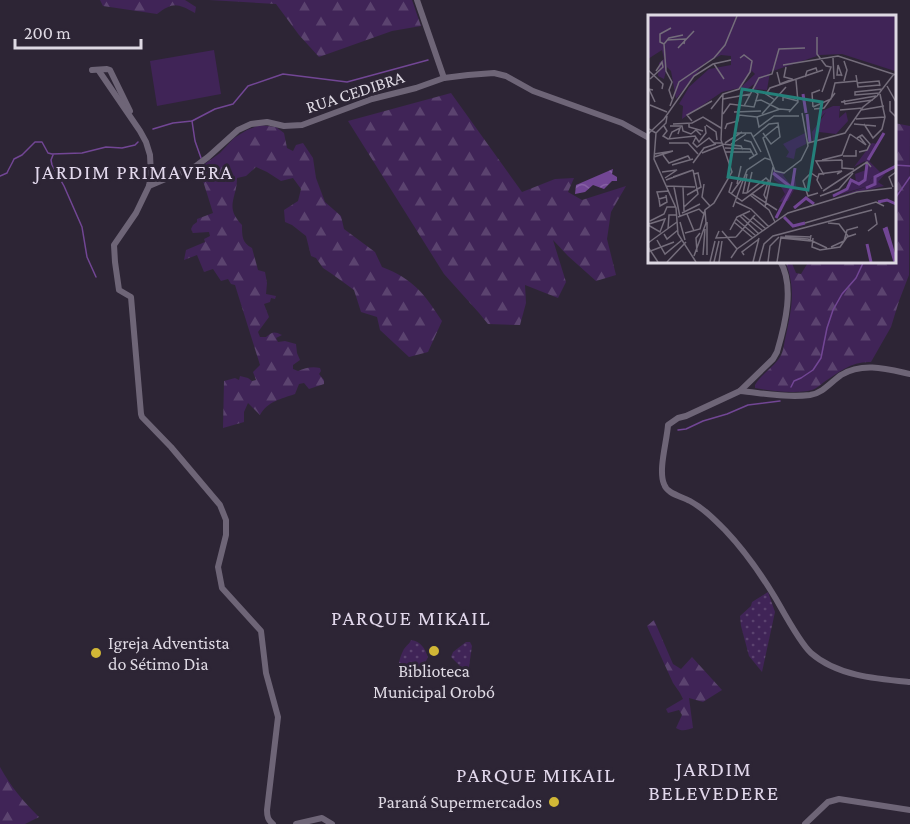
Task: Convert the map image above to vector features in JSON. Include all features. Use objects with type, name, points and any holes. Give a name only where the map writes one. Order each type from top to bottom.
[{"type":"street","points":[[417,0],[444,78]]},
{"type":"street","points":[[95,70],[133,120],[146,142],[150,155],[149,186],[136,213],[114,245],[119,290],[131,297],[137,385],[142,417],[171,447],[224,512],[226,535],[218,567],[222,588],[261,631],[264,664],[278,717],[267,810],[269,820],[273,824]]},
{"type":"street","name":"RUA CEDIBRA","points":[[149,186],[195,166],[238,130],[250,124],[267,122],[284,126],[302,125],[372,99],[444,78],[468,75],[501,74],[533,91],[622,123],[648,137]]},
{"type":"street","points":[[780,262],[787,279],[788,299],[780,343],[773,359],[740,391],[686,416],[678,417],[668,425],[662,471],[663,480],[666,489],[702,508],[740,547],[762,577],[809,652],[844,671],[871,678],[910,682]]},
{"type":"street","points":[[740,391],[811,395],[841,376],[859,369],[880,368],[910,374]]},
{"type":"street","points":[[805,824],[828,802],[844,800],[910,810]]},
{"type":"street","points":[[296,824],[322,818],[332,824]]},
{"type":"green space","points":[[100,0],[185,0],[196,7],[195,13],[175,5],[157,14],[103,6]]},
{"type":"green space","points":[[209,0],[412,0],[421,26],[392,31],[319,57],[276,4]]},
{"type":"green space","points":[[214,50],[221,94],[157,106],[150,61]]},
{"type":"green space","points":[[451,93],[522,192],[555,179],[574,178],[568,192],[582,200],[626,186],[611,212],[607,239],[616,275],[596,281],[553,240],[566,282],[558,298],[525,285],[526,303],[520,325],[488,324],[444,274],[348,121]]},
{"type":"green space","points":[[895,123],[910,126],[909,275],[891,327],[871,362],[858,363],[846,368],[814,389],[806,391],[791,392],[755,388],[758,381],[777,361],[783,349],[792,298],[791,280],[785,262],[791,262],[796,273],[801,274],[808,262],[895,262]]},
{"type":"green space","points":[[260,125],[276,127],[284,133],[287,148],[293,151],[296,145],[303,143],[313,158],[316,178],[325,202],[341,216],[344,229],[375,252],[382,267],[417,288],[442,321],[428,352],[409,357],[380,330],[377,317],[361,312],[354,290],[323,268],[316,258],[311,256],[306,236],[285,222],[284,210],[298,201],[301,189],[293,178],[281,181],[256,167],[246,176],[237,178],[233,207],[242,225],[244,241],[252,248],[258,270],[265,272],[266,294],[276,296],[275,299],[271,298],[270,302],[264,304],[269,317],[258,332],[260,337],[277,333],[282,335],[276,338],[278,342],[296,344],[300,360],[293,365],[293,369],[298,371],[314,367],[320,368],[319,374],[324,384],[309,389],[304,383],[299,384],[295,394],[271,404],[260,415],[248,403],[244,412],[244,422],[223,428],[224,381],[235,378],[239,380],[240,376],[252,381],[256,380],[253,372],[260,365],[235,285],[231,284],[228,279],[221,281],[213,269],[204,272],[197,255],[184,260],[186,250],[205,242],[204,239],[210,236],[209,232],[193,233],[191,229],[197,219],[213,213],[199,168],[220,153],[234,138]]},
{"type":"green space","points":[[768,592],[775,612],[762,672],[749,656],[740,616],[751,606],[752,602]]},
{"type":"green space","points":[[654,620],[673,664],[681,669],[692,657],[722,690],[703,702],[689,698],[693,728],[687,730],[676,728],[682,715],[679,710],[668,713],[666,709],[683,699],[673,683],[647,626]]},
{"type":"green space","points":[[411,640],[424,648],[428,657],[422,669],[399,670],[401,656]]},
{"type":"green space","points":[[466,642],[470,642],[472,646],[467,670],[451,657],[453,652]]},
{"type":"green space","points":[[0,767],[18,794],[39,817],[25,824],[0,824]]},
{"type":"water","points":[[613,169],[612,174],[617,177],[617,181],[612,181],[604,189],[593,185],[585,192],[575,194],[576,185]]},
{"type":"waterway","points":[[153,129],[173,123],[192,121],[215,109],[233,104],[248,86],[283,74],[347,82],[428,60]]},
{"type":"waterway","points":[[192,121],[195,141],[201,158]]},
{"type":"waterway","points":[[0,176],[7,173],[14,159],[22,155],[35,142],[42,142],[48,153],[52,154],[82,153],[106,147],[122,148],[138,142]]},
{"type":"waterway","points":[[53,155],[52,165],[82,227],[87,257],[96,277]]},
{"type":"waterway","points":[[895,165],[910,166]]},
{"type":"waterway","points":[[895,199],[910,177]]},
{"type":"waterway","points":[[791,387],[794,381],[813,370],[821,358],[833,310],[842,294],[856,278],[864,262]]},
{"type":"waterway","points":[[678,430],[748,405],[780,401]]},
{"type":"place","name":"Biblioteca Municipal Orobó","points":[[434,651]]},
{"type":"place","name":"Igreja Adventista do Sétimo Dia","points":[[96,653]]},
{"type":"place","name":"Paraná Supermercados","points":[[554,802]]},
{"type":"district","name":"JARDIM PRIMAVERA","points":[[134,172]]},
{"type":"district","name":"PARQUE MIKAIL","points":[[411,618]]},
{"type":"district","name":"PARQUE MIKAIL","points":[[536,775]]},
{"type":"district","name":"JARDIM BELEVEDERE","points":[[714,781]]}]
